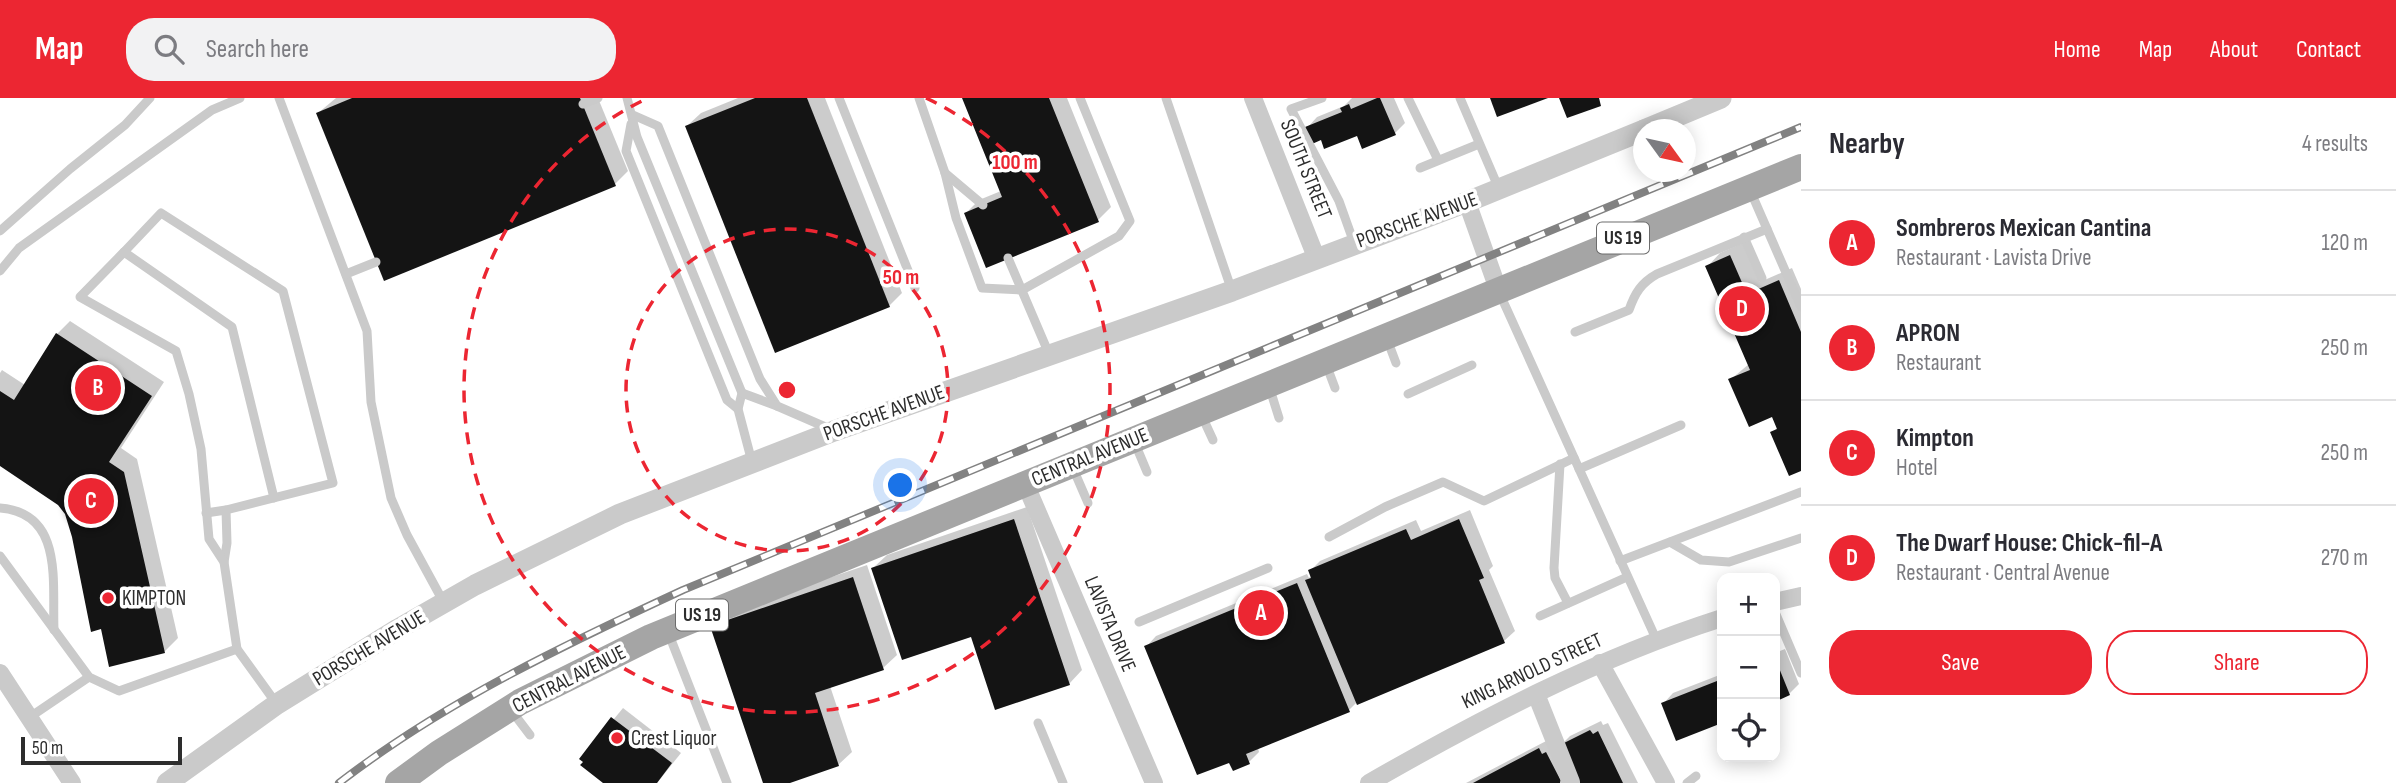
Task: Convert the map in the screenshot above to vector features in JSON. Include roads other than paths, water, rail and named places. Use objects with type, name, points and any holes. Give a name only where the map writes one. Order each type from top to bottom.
[{"type":"main road","name":"CENTRAL AVENUE","points":[[398,783],[439,753],[509,709],[667,630],[1801,167]]},
{"type":"street","name":"SOUTH STREET","points":[[1253,98],[1316,257]]},
{"type":"street","name":"PORSCHE AVENUE","points":[[1670,119],[1721,98]]},
{"type":"street","name":"PORSCHE AVENUE","points":[[167,783],[277,704],[444,603],[620,514],[834,431],[1232,290],[1467,202],[1633,134]]},
{"type":"street","points":[[1467,202],[1499,292]]},
{"type":"street","name":"LAVISTA DRIVE","points":[[1025,483],[1154,783]]},
{"type":"street","points":[[1780,601],[1801,596]]},
{"type":"street","name":"KING ARNOLD STREET","points":[[1369,783],[1467,726],[1600,663],[1717,620]]},
{"type":"street","points":[[1600,663],[1666,783]]},
{"type":"street","points":[[0,673],[72,783]]},
{"type":"street","points":[[1536,694],[1571,782],[1569,783]]},
{"type":"lane","points":[[0,231],[125,125],[150,98]]},
{"type":"lane","points":[[0,271],[19,248],[212,110],[240,98]]},
{"type":"lane","points":[[279,98],[367,331],[371,402],[391,498],[407,535],[444,603]]},
{"type":"lane","points":[[583,104],[598,98]]},
{"type":"lane","points":[[839,98],[915,288]]},
{"type":"lane","points":[[919,98],[945,173],[956,218],[982,288],[1022,290],[1119,236],[1130,220],[1080,98]]},
{"type":"lane","points":[[1166,98],[1232,290]]},
{"type":"lane","points":[[1322,98],[1292,109],[1339,201],[1353,243]]},
{"type":"lane","points":[[1408,98],[1438,160]]},
{"type":"lane","points":[[1460,98],[1499,189]]},
{"type":"lane","points":[[630,99],[637,137],[742,393],[738,409],[752,462]]},
{"type":"lane","points":[[633,115],[658,126],[760,379],[777,406]]},
{"type":"lane","points":[[633,115],[626,151],[727,400],[738,409]]},
{"type":"lane","points":[[1420,168],[1479,144]]},
{"type":"lane","points":[[945,173],[983,205]]},
{"type":"lane","points":[[1749,188],[1801,307]]},
{"type":"lane","points":[[206,513],[332,483],[283,291],[161,213],[80,297],[176,351],[201,449],[206,513],[209,540],[224,562]]},
{"type":"lane","points":[[1575,332],[1629,310],[1635,292],[1643,282],[1657,274],[1767,229]]},
{"type":"lane","points":[[1744,237],[1762,278]]},
{"type":"lane","points":[[124,252],[232,327],[274,498]]},
{"type":"lane","points":[[1008,258],[1049,354]]},
{"type":"lane","points":[[346,274],[376,262]]},
{"type":"lane","points":[[1499,292],[1657,641]]},
{"type":"lane","points":[[1387,337],[1396,363]]},
{"type":"lane","points":[[1325,362],[1335,388]]},
{"type":"lane","points":[[1408,394],[1472,366]]},
{"type":"lane","points":[[1269,385],[1279,418]]},
{"type":"lane","points":[[742,393],[834,431]]},
{"type":"lane","points":[[1200,412],[1213,440]]},
{"type":"lane","points":[[1579,469],[1681,425]]},
{"type":"lane","points":[[1133,440],[1147,472]]},
{"type":"lane","points":[[1329,537],[1385,507],[1443,482],[1484,501],[1574,458]]},
{"type":"lane","points":[[1560,464],[1555,578],[1568,603]]},
{"type":"lane","points":[[1072,465],[1088,503]]},
{"type":"lane","points":[[1620,561],[1801,492]]},
{"type":"lane","points":[[0,508],[22,511],[41,527],[51,551],[55,632]]},
{"type":"lane","points":[[226,510],[227,543],[224,562],[237,649],[277,704]]},
{"type":"lane","points":[[1670,542],[1701,560],[1729,562],[1801,538]]},
{"type":"lane","points":[[0,556],[89,677],[119,691],[237,649]]},
{"type":"lane","points":[[1139,622],[1268,568]]},
{"type":"lane","points":[[1540,616],[1628,577]]},
{"type":"lane","points":[[1780,624],[1801,673]]},
{"type":"lane","points":[[667,630],[727,783]]},
{"type":"lane","points":[[30,717],[89,677]]},
{"type":"lane","points":[[509,709],[530,735]]},
{"type":"lane","points":[[1038,723],[1063,783]]},
{"type":"lane","points":[[1687,783],[1696,776]]},
{"type":"railway","points":[[339,783],[420,726],[463,701],[550,654],[683,590],[1801,127]]},
{"type":"place","name":"The Dwarf House: Chick-fil-A","points":[[1742,309]]},
{"type":"place","name":"APRON","points":[[98,388]]},
{"type":"place","name":"Kimpton","points":[[91,501]]},
{"type":"place","name":"KIMPTON","points":[[108,598]]},
{"type":"place","name":"Sombreros Mexican Cantina","points":[[1261,613]]},
{"type":"place","name":"Crest Liquor","points":[[617,738]]}]
